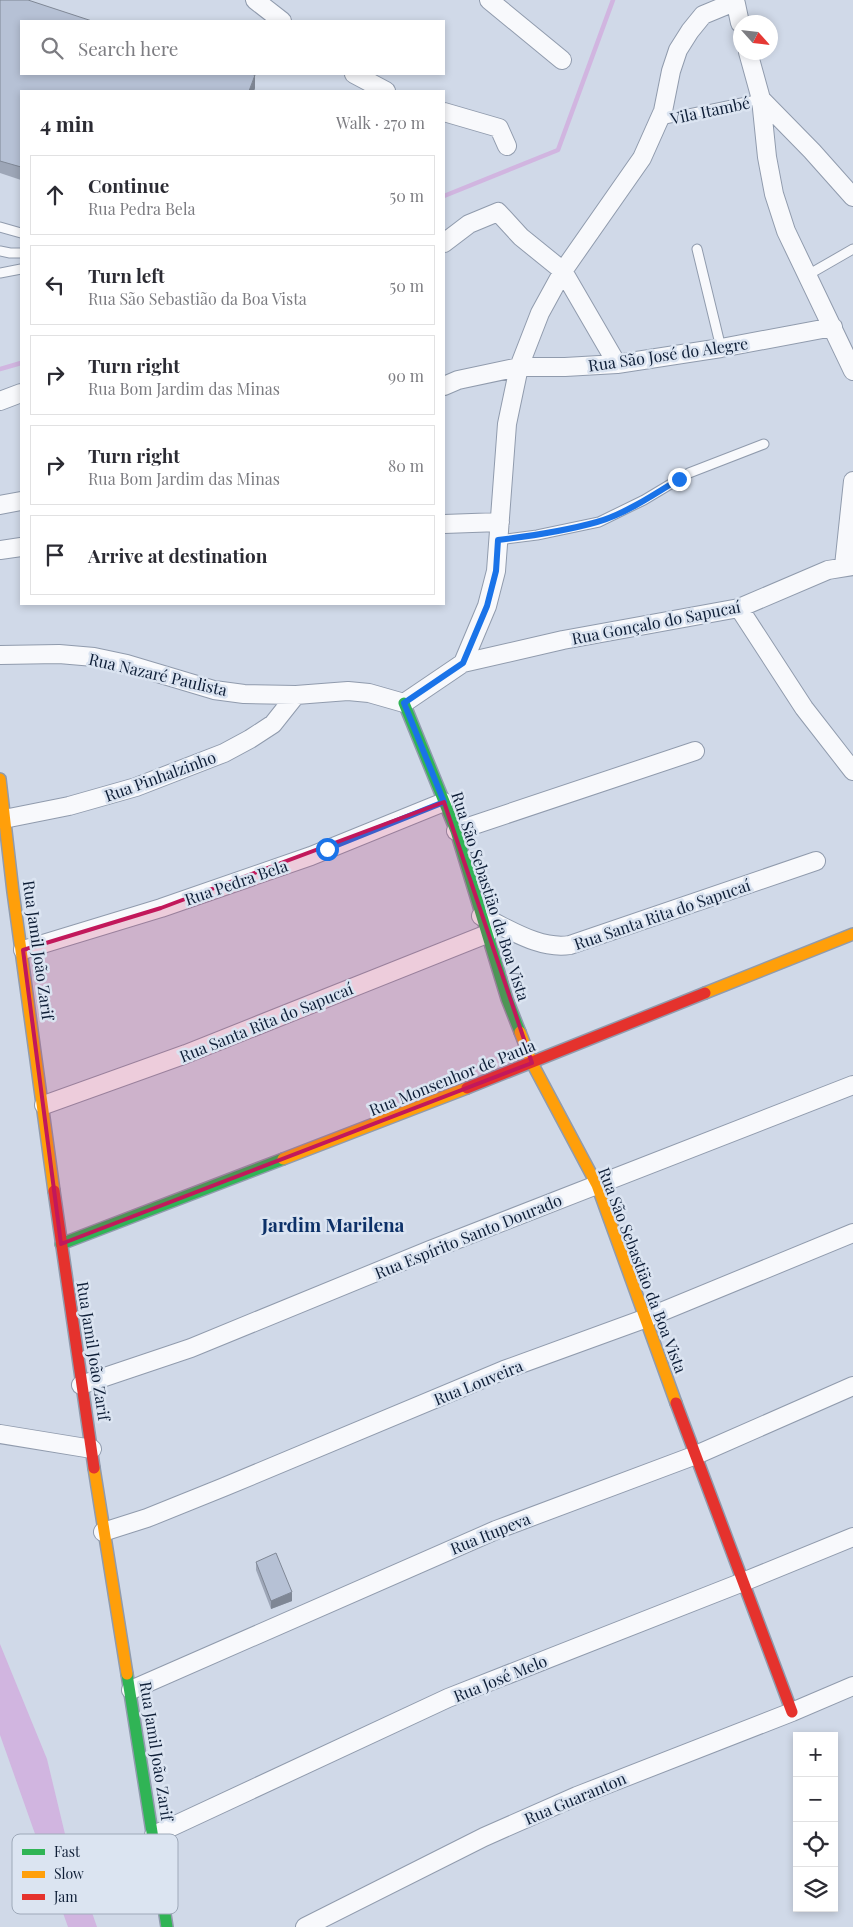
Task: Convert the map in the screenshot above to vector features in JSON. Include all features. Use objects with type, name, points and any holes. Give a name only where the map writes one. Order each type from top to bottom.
[{"type":"street","points":[[255,0],[281,20]]},
{"type":"street","points":[[489,0],[562,60]]},
{"type":"street","points":[[404,703],[463,663],[487,606],[496,571],[507,424],[519,367],[540,313],[562,270],[642,158],[660,120],[669,90],[671,70],[690,31],[703,15],[732,3],[736,4],[738,15]]},
{"type":"street","points":[[750,60],[761,99],[767,157],[774,194],[786,231],[853,371]]},
{"type":"street","points":[[356,75],[384,90]]},
{"type":"street","points":[[761,99],[853,197]]},
{"type":"street","points":[[445,112],[499,128],[507,146]]},
{"type":"street","points":[[445,242],[469,224],[498,212],[521,237],[562,270],[618,364]]},
{"type":"street","name":"Rua São José do Alegre","points":[[445,386],[458,380],[519,367],[618,364],[721,348],[833,327]]},
{"type":"street","points":[[0,401],[20,393]]},
{"type":"street","points":[[848,566],[853,481]]},
{"type":"street","points":[[0,506],[20,502]]},
{"type":"street","points":[[445,524],[500,522]]},
{"type":"street","points":[[0,550],[20,547]]},
{"type":"street","name":"Rua Gonçalo do Sapucaí","points":[[463,663],[563,640],[739,608],[828,570],[848,566]]},
{"type":"street","points":[[739,608],[804,708],[853,771]]},
{"type":"street","name":"Rua Nazaré Paulista","points":[[0,655],[59,654],[94,657],[127,664],[214,690],[244,694],[296,695],[348,691],[369,693],[404,703]]},
{"type":"street","name":"Rua Pinhalzinho","points":[[4,819],[69,806],[126,790],[224,753],[250,740],[273,724],[296,695]]},
{"type":"street","name":"Rua São Sebastião da Boa Vista","points":[[404,703],[456,831],[507,998],[532,1063],[597,1185],[644,1319],[792,1712]]},
{"type":"street","points":[[456,831],[695,751]]},
{"type":"street","name":"Rua Jamil João Zarif","points":[[0,779],[81,1385],[103,1532],[154,1834]]},
{"type":"street","name":"Rua Pedra Bela","points":[[23,950],[180,902],[311,856],[444,802]]},
{"type":"street","name":"Rua Santa Rita do Sapucaí","points":[[482,916],[539,943],[558,947],[579,942],[816,861]]},
{"type":"street","name":"Rua Santa Rita do Sapucaí","points":[[44,1105],[186,1054],[487,934]]},
{"type":"street","name":"Rua Monsenhor de Paula","points":[[61,1244],[408,1112],[853,934]]},
{"type":"street","name":"Rua Espírito Santo Dourado","points":[[81,1385],[200,1345],[430,1250],[853,1084]]},
{"type":"street","name":"Rua Louveira","points":[[103,1532],[147,1518],[504,1370],[644,1319],[853,1233]]},
{"type":"street","name":"Rua Itupeva","points":[[131,1690],[496,1530],[696,1455],[853,1386]]},
{"type":"street","points":[[0,1434],[92,1449]]},
{"type":"street","name":"Rua José Melo","points":[[158,1834],[448,1698],[853,1538]]},
{"type":"street","name":"Rua Guaranton","points":[[305,1927],[492,1833],[577,1796],[792,1712],[853,1686]]},
{"type":"street","name":"Rua Jamil João Zarif","points":[[165,1914],[167,1927]]},
{"type":"lane","name":"Vila Itambé","points":[[660,120],[761,99]]},
{"type":"lane","points":[[0,227],[20,233]]},
{"type":"lane","points":[[697,249],[721,348]]},
{"type":"lane","points":[[806,276],[853,249]]},
{"type":"lane","points":[[0,251],[20,253]]},
{"type":"lane","points":[[0,273],[20,269]]},
{"type":"lane","points":[[498,540],[537,535],[598,522],[644,500],[689,473],[764,444]]},
{"type":"highlighted area","points":[[444,802],[532,1063],[61,1244],[23,950],[161,908]]},
{"type":"shaded area","points":[[0,1644],[47,1759],[65,1834],[35,1834],[0,1735]]},
{"type":"shaded area","points":[[63,1914],[93,1914],[97,1927],[68,1927]]},
{"type":"building","points":[[0,0],[28,0],[89,20],[20,20],[20,75],[255,75],[249,90],[20,90],[20,167],[0,161]]},
{"type":"building","points":[[276,1553],[292,1592],[271,1601],[256,1562]]},
{"type":"waterway","points":[[445,196],[558,150],[613,0]]},
{"type":"waterway","points":[[0,369],[20,363]]},
{"type":"traffic: fast","points":[[404,703],[456,831],[507,999],[520,1032]]},
{"type":"traffic: fast","points":[[61,1244],[283,1159]]},
{"type":"traffic: fast","points":[[127,1674],[152,1834]]},
{"type":"traffic: fast","points":[[165,1914],[167,1927]]},
{"type":"traffic: slow","points":[[0,779],[13,892],[54,1191]]},
{"type":"traffic: slow","points":[[705,993],[853,934]]},
{"type":"traffic: slow","points":[[520,1032],[532,1063],[597,1185],[676,1403]]},
{"type":"traffic: slow","points":[[283,1159],[467,1088]]},
{"type":"traffic: slow","points":[[94,1468],[127,1674]]},
{"type":"traffic: jam","points":[[467,1088],[705,993]]},
{"type":"traffic: jam","points":[[54,1191],[94,1468]]},
{"type":"traffic: jam","points":[[676,1403],[792,1712]]},
{"type":"district","name":"Jardim Marilena","points":[[333,1224]]},
{"type":"route","points":[[327,849],[444,802],[404,703],[463,663],[487,606],[496,571],[498,540],[537,535],[598,522],[644,500],[679,479]]}]
